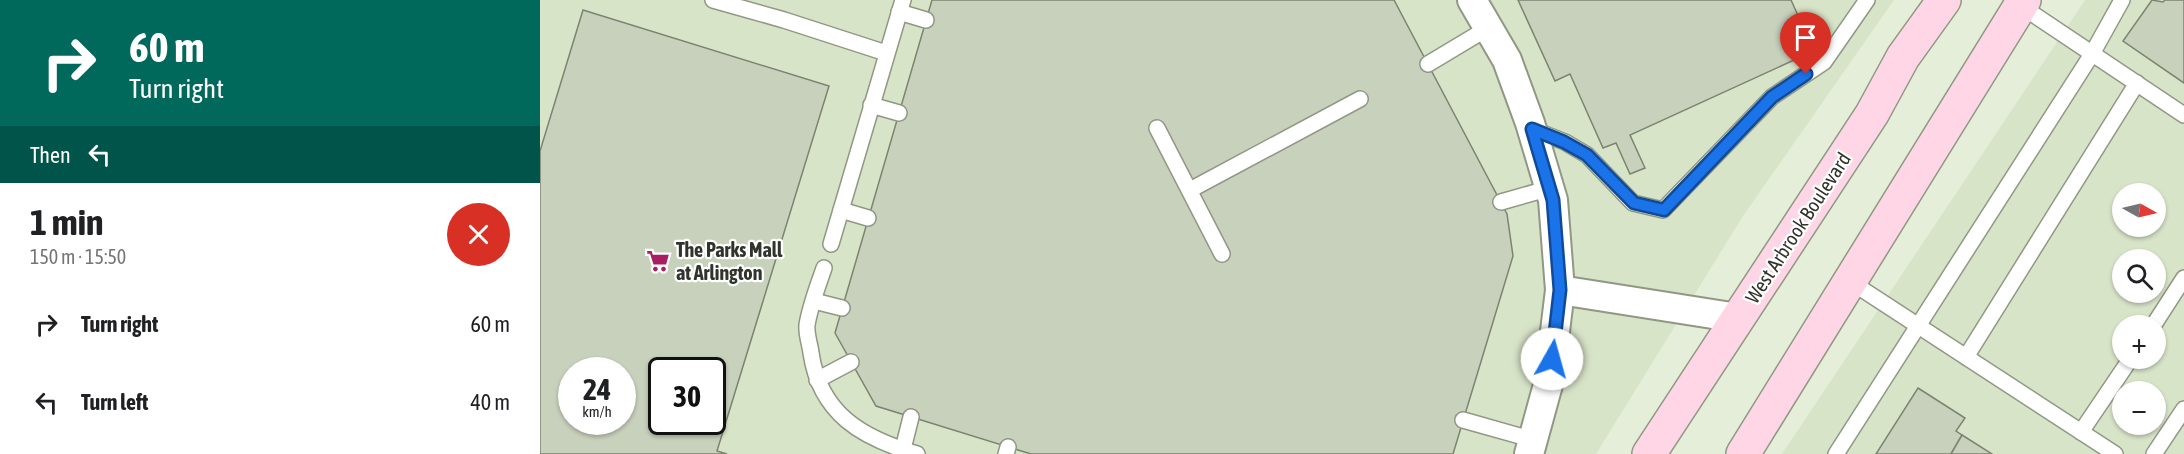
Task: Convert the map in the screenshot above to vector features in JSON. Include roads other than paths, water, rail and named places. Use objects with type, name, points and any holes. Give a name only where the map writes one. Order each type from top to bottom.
[{"type":"street","points":[[1472,0],[1507,60],[1532,129],[1553,200],[1560,290],[1549,381],[1531,447]]},
{"type":"street","name":"West Arbrook Boulevard","points":[[1649,454],[1872,114],[1903,57],[1944,0]]},
{"type":"street","points":[[1743,454],[2022,3]]},
{"type":"street","points":[[1560,290],[1738,318]]},
{"type":"lane","points":[[713,0],[886,53]]},
{"type":"lane","points":[[1532,129],[1564,142],[1587,155],[1634,203],[1664,210],[1772,97],[1824,63],[1867,0]]},
{"type":"lane","points":[[1836,454],[2091,54],[2122,0]]},
{"type":"lane","points":[[2022,3],[2091,54],[2184,115]]},
{"type":"lane","points":[[831,244],[901,6],[926,20]]},
{"type":"lane","points":[[1428,64],[1488,28]]},
{"type":"lane","points":[[1966,357],[2137,83]]},
{"type":"lane","points":[[1190,190],[1360,99]]},
{"type":"lane","points":[[872,105],[899,113]]},
{"type":"lane","points":[[1157,128],[1222,254]]},
{"type":"lane","points":[[1501,202],[1550,188]]},
{"type":"lane","points":[[841,210],[868,218]]},
{"type":"lane","points":[[824,268],[807,327],[817,380],[826,398],[846,422],[878,440],[910,452],[912,417]]},
{"type":"lane","points":[[2160,315],[2184,278]]},
{"type":"lane","points":[[1851,282],[2115,454]]},
{"type":"lane","points":[[814,301],[842,308]]},
{"type":"lane","points":[[817,380],[851,362]]},
{"type":"lane","points":[[2082,432],[2124,369]]},
{"type":"lane","points":[[2154,454],[2184,409]]},
{"type":"lane","points":[[1463,420],[1531,447]]},
{"type":"place","name":"The Parks Mall at Arlington","points":[[658,261]]}]
